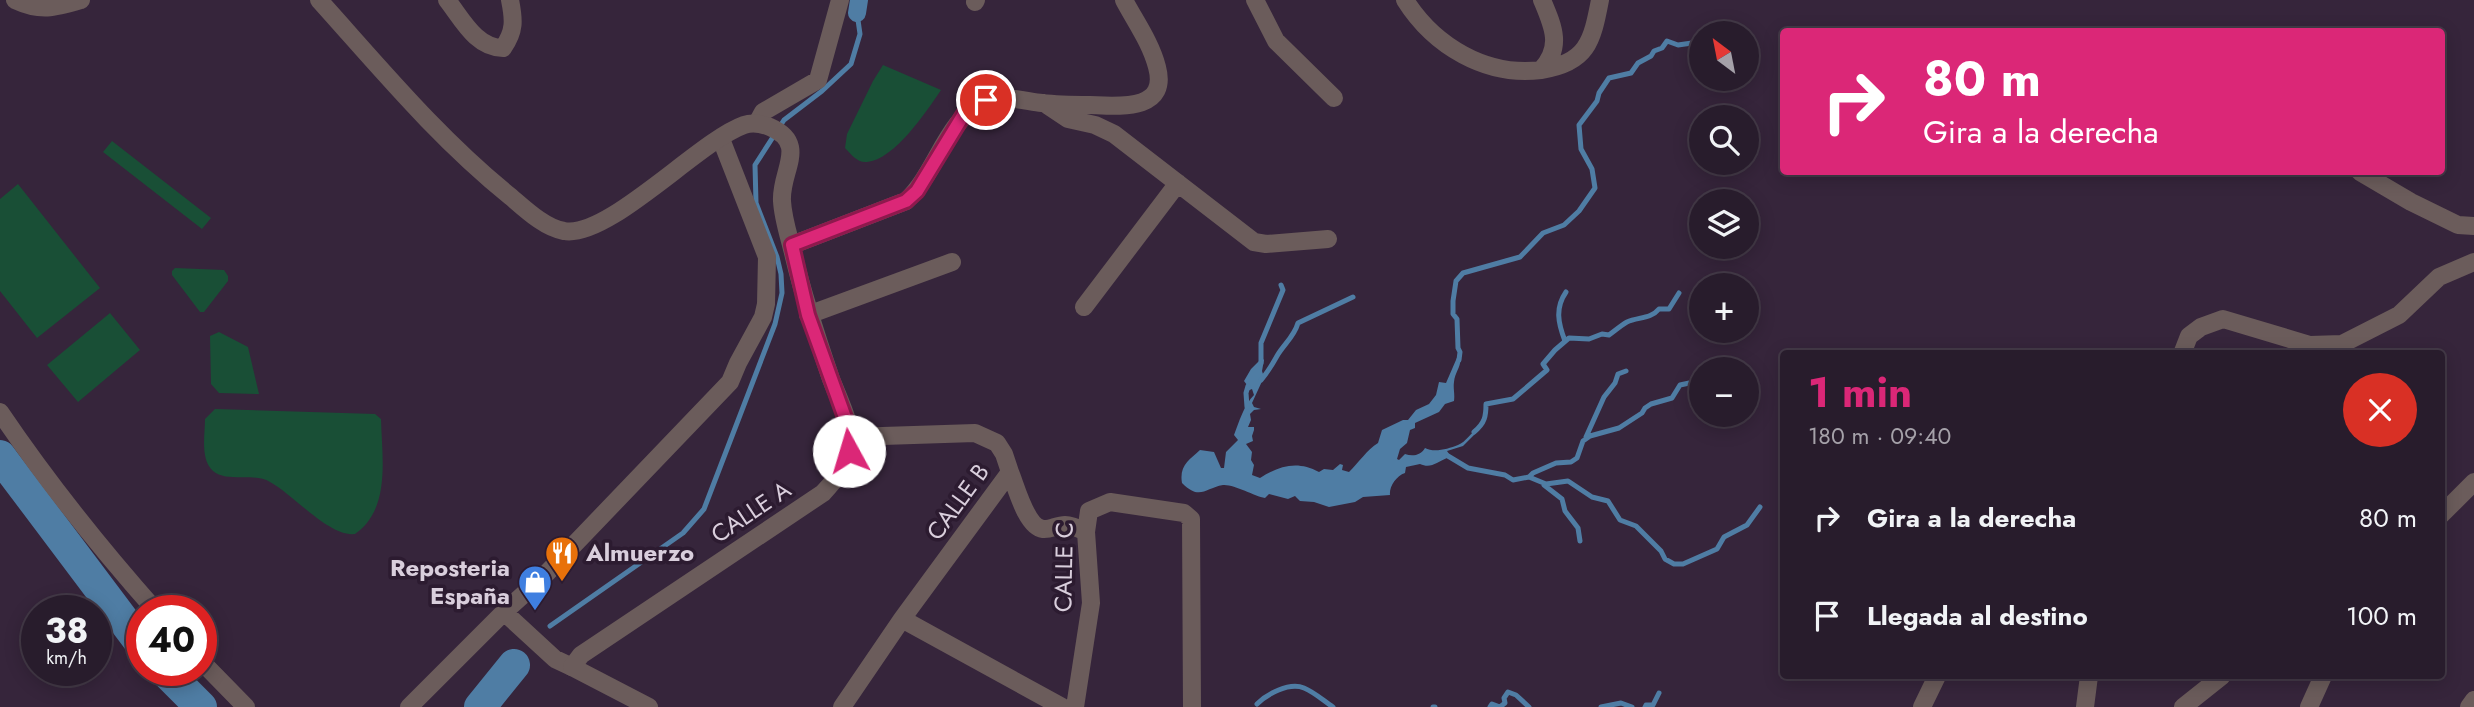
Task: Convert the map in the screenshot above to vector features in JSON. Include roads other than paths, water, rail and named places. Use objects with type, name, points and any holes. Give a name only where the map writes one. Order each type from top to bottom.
[{"type":"street","points":[[15,0],[33,8],[58,7],[81,0]]},
{"type":"street","points":[[320,0],[439,135],[470,165],[544,223],[564,232],[587,228],[610,217],[745,125],[771,129]]},
{"type":"street","points":[[447,0],[478,40],[492,48],[503,48],[512,35],[514,19],[510,0]]},
{"type":"street","points":[[840,0],[818,80],[763,113],[771,129],[791,150],[781,199],[808,315],[852,437]]},
{"type":"street","points":[[792,245],[906,201],[917,191],[964,114],[986,100],[1009,98],[1044,103],[1135,106],[1150,99],[1158,87],[1158,70],[1152,51],[1124,0]]},
{"type":"street","points":[[1255,0],[1276,41],[1334,97]]},
{"type":"street","points":[[1405,0],[1429,33],[1493,69],[1511,72],[1541,70],[1569,63],[1583,53],[1594,34],[1600,0]]},
{"type":"street","points":[[1541,70],[1548,63],[1555,46],[1553,29],[1542,0]]},
{"type":"street","points":[[1044,103],[1068,119],[1095,125],[1114,134],[1254,242],[1266,244],[1328,239]]},
{"type":"street","points":[[409,707],[544,576],[730,382],[763,317],[767,296],[767,257],[721,139]]},
{"type":"street","points":[[2365,175],[2458,225],[2474,226]]},
{"type":"street","points":[[1084,307],[1178,183]]},
{"type":"street","points":[[808,315],[952,262]]},
{"type":"street","points":[[2184,350],[2189,336],[2201,327],[2223,319],[2310,345],[2342,344],[2399,314],[2439,277],[2474,262]]},
{"type":"street","points":[[0,412],[142,595]]},
{"type":"street","name":"CALLE B","points":[[842,707],[902,619],[1010,472],[997,443],[975,433],[852,437]]},
{"type":"street","name":"CALLE A","points":[[572,667],[581,655],[823,493],[842,473],[852,437]]},
{"type":"street","points":[[1010,472],[1030,521],[1037,527],[1044,529],[1065,525],[1086,532]]},
{"type":"street","points":[[2445,511],[2474,482]]},
{"type":"street","name":"CALLE C","points":[[1075,707],[1091,603],[1086,532],[1089,511],[1110,502],[1184,513],[1191,519],[1192,707]]},
{"type":"street","points":[[504,612],[555,659],[649,707]]},
{"type":"street","points":[[902,619],[1062,707]]},
{"type":"street","points":[[217,677],[246,707]]},
{"type":"street","points":[[1922,707],[1936,679]]},
{"type":"street","points":[[2085,707],[2089,679]]},
{"type":"street","points":[[2183,707],[2218,679]]},
{"type":"street","points":[[2309,707],[2322,679]]},
{"type":"street","points":[[2469,707],[2474,700]]},
{"type":"water","points":[[1459,353],[1454,401],[1445,404],[1439,412],[1415,423],[1415,428],[1410,430],[1407,443],[1400,449],[1397,459],[1405,454],[1419,454],[1425,448],[1446,449],[1464,442],[1480,427],[1479,430],[1463,446],[1447,451],[1454,461],[1447,458],[1431,465],[1406,467],[1405,473],[1394,482],[1390,495],[1363,497],[1355,502],[1329,507],[1300,501],[1295,496],[1288,499],[1269,494],[1265,498],[1228,485],[1198,492],[1182,483],[1183,468],[1200,450],[1214,452],[1221,468],[1224,468],[1226,452],[1238,440],[1234,435],[1254,395],[1252,389],[1245,392],[1247,385],[1244,381],[1262,358],[1264,377],[1252,403],[1254,407],[1261,409],[1250,414],[1248,427],[1254,427],[1253,441],[1246,444],[1252,452],[1252,475],[1260,478],[1274,470],[1296,465],[1319,472],[1324,469],[1333,470],[1340,464],[1343,465],[1342,470],[1349,472],[1378,443],[1382,430],[1408,420],[1416,410],[1429,404],[1436,395],[1439,382],[1446,383]]},
{"type":"waterway","points":[[857,13],[859,0]]},
{"type":"waterway","points":[[550,626],[683,533],[704,509],[775,324],[782,293],[777,257],[756,203],[755,165],[784,120],[822,91],[851,64],[860,34],[857,13]]},
{"type":"waterway","points":[[1459,360],[1457,319],[1453,314],[1456,281],[1463,273],[1520,257],[1543,233],[1564,225],[1579,211],[1595,188],[1592,169],[1581,149],[1579,125],[1597,101],[1599,93],[1609,78],[1631,73],[1638,63],[1662,48],[1667,41],[1678,45],[1689,43]]},
{"type":"waterway","points":[[1261,363],[1261,343],[1283,290],[1281,285]]},
{"type":"waterway","points":[[1565,341],[1559,316],[1560,304],[1566,292]]},
{"type":"waterway","points":[[1474,432],[1481,426],[1486,404],[1513,399],[1547,370],[1543,364],[1569,338],[1589,339],[1602,334],[1609,335],[1627,322],[1648,316],[1659,309],[1669,309],[1679,293]]},
{"type":"waterway","points":[[1261,380],[1298,323],[1353,297]]},
{"type":"waterway","points":[[1586,437],[1604,397],[1615,383],[1618,374],[1626,371]]},
{"type":"waterway","points":[[1529,477],[1556,463],[1571,462],[1577,458],[1583,441],[1590,436],[1619,428],[1651,404],[1672,398],[1680,385],[1689,383]]},
{"type":"waterway","points":[[1247,407],[1248,386]]},
{"type":"waterway","points":[[0,456],[126,624]]},
{"type":"waterway","points":[[1448,456],[1468,468],[1505,475],[1513,480],[1529,477],[1546,484],[1568,481],[1592,497],[1608,501],[1620,520],[1636,526],[1661,551],[1665,559],[1674,564],[1683,564],[1717,549],[1724,537],[1747,525],[1760,507]]},
{"type":"waterway","points":[[1544,485],[1562,499],[1565,511],[1578,528],[1580,541]]},
{"type":"waterway","points":[[480,707],[514,665]]},
{"type":"waterway","points":[[180,686],[201,707]]},
{"type":"waterway","points":[[1257,704],[1279,690],[1298,687],[1304,688],[1333,707]]},
{"type":"waterway","points":[[1490,707],[1492,704],[1500,707],[1505,703],[1504,698],[1508,692],[1516,695],[1529,707]]},
{"type":"waterway","points":[[1645,707],[1653,705],[1659,693]]},
{"type":"waterway","points":[[1601,707],[1621,703],[1632,707]]},
{"type":"place","name":"Almuerzo","points":[[562,583]]},
{"type":"place","name":"Reposteria España","points":[[535,612]]}]
